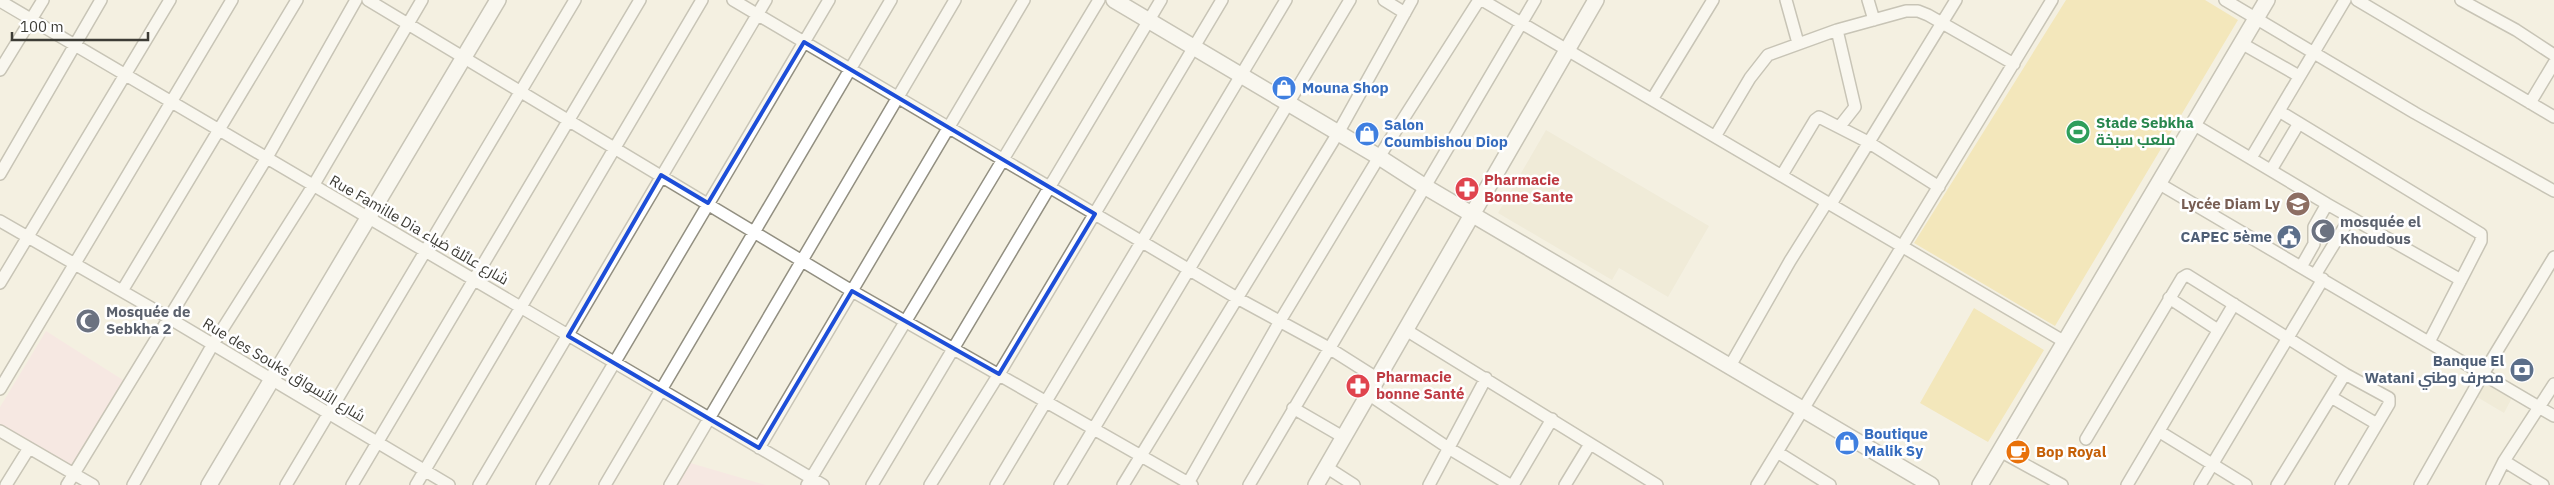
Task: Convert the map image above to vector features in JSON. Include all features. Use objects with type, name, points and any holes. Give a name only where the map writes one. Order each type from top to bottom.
[{"type":"street","points":[[0,70],[43,0]]},
{"type":"street","points":[[0,174],[73,44],[101,0]]},
{"type":"street","points":[[0,283],[170,0]]},
{"type":"street","points":[[0,389],[232,0]]},
{"type":"street","points":[[122,291],[296,0]]},
{"type":"street","points":[[67,485],[266,159],[356,0]]},
{"type":"street","points":[[368,0],[614,146],[852,291],[1190,484],[1280,321],[1379,157],[1480,0],[1566,51],[1653,98],[2065,342]]},
{"type":"street","points":[[133,485],[213,344],[313,186],[422,0]]},
{"type":"street","points":[[209,485],[498,0]]},
{"type":"street","points":[[286,485],[426,253],[575,0]]},
{"type":"street","points":[[352,485],[640,0]]},
{"type":"street","points":[[416,485],[519,307],[702,0]]},
{"type":"street","points":[[733,0],[1237,298],[1329,348],[1378,379]]},
{"type":"street","points":[[479,485],[766,0]]},
{"type":"street","points":[[542,485],[830,0]]},
{"type":"street","points":[[605,485],[753,231],[891,0]]},
{"type":"street","points":[[670,485],[955,0]]},
{"type":"street","points":[[759,448],[1024,0]]},
{"type":"street","points":[[809,482],[1099,0]]},
{"type":"street","points":[[1114,0],[1379,157],[1472,215],[1931,485]]},
{"type":"street","points":[[872,485],[1161,0]]},
{"type":"street","points":[[930,485],[999,374],[1222,0]]},
{"type":"street","points":[[996,485],[1286,0]]},
{"type":"street","points":[[1060,485],[1350,0]]},
{"type":"street","points":[[1384,0],[1405,12]]},
{"type":"street","points":[[1123,485],[1338,133],[1412,0]]},
{"type":"street","points":[[1249,485],[1535,0]]},
{"type":"street","points":[[1316,485],[1596,0]]},
{"type":"street","points":[[1653,98],[1713,0]]},
{"type":"street","points":[[1786,0],[1798,43]]},
{"type":"street","points":[[1868,0],[1874,20]]},
{"type":"street","points":[[1730,366],[1790,261],[1868,142],[1956,0]]},
{"type":"street","points":[[1757,485],[2052,0]]},
{"type":"street","points":[[2225,0],[2554,191]]},
{"type":"street","points":[[1980,485],[2267,0]]},
{"type":"street","points":[[2251,158],[2344,0]]},
{"type":"street","points":[[2357,0],[2369,3],[2554,117]]},
{"type":"street","points":[[2461,0],[2516,30],[2554,55]]},
{"type":"street","name":"Rue Famille Dia شارع عائلة ضياء","points":[[0,1],[759,448],[809,482],[823,485]]},
{"type":"street","points":[[1716,135],[1765,58],[1798,43],[1906,11],[1918,11],[2014,64]]},
{"type":"street","points":[[1837,30],[1855,107],[1840,126]]},
{"type":"street","points":[[2241,44],[2299,76]]},
{"type":"street","points":[[2530,103],[2554,63]]},
{"type":"street","points":[[2279,111],[2479,232],[2481,241],[2429,342]]},
{"type":"street","points":[[1782,175],[1815,120],[1819,117],[1840,126],[1868,142],[1939,187]]},
{"type":"street","points":[[2272,170],[2299,123]]},
{"type":"street","points":[[2193,124],[2350,218],[2461,280]]},
{"type":"street","points":[[2158,183],[2554,416]]},
{"type":"street","points":[[2301,267],[2314,244],[2314,227],[2327,204]]},
{"type":"street","points":[[2200,485],[2289,337],[2350,218]]},
{"type":"street","name":"Rue des Souks شارع الأسواق","points":[[0,221],[168,317],[449,485]]},
{"type":"street","points":[[2425,483],[2483,374],[2554,257]]},
{"type":"street","points":[[2086,439],[2169,298],[2182,278],[2187,276],[2289,337],[2345,374],[2389,398],[2389,404],[2341,485]]},
{"type":"street","points":[[2169,298],[2218,330]]},
{"type":"street","points":[[2127,485],[2234,304]]},
{"type":"street","points":[[1406,330],[1657,485]]},
{"type":"street","points":[[2277,485],[2345,374]]},
{"type":"street","points":[[1429,485],[1486,378]]},
{"type":"street","points":[[2492,485],[2504,461],[2554,384]]},
{"type":"street","points":[[1368,394],[1450,448],[1511,485],[1552,420]]},
{"type":"street","points":[[2331,397],[2377,424]]},
{"type":"street","points":[[1293,408],[1343,437]]},
{"type":"street","points":[[0,431],[92,485]]},
{"type":"street","points":[[2160,432],[2246,485]]},
{"type":"street","points":[[1565,485],[1590,444]]},
{"type":"street","points":[[6,485],[29,448]]},
{"type":"street","points":[[2000,451],[2062,485]]},
{"type":"street","points":[[1777,452],[1830,485]]},
{"type":"street","points":[[2504,461],[2524,480],[2543,485]]},
{"type":"street","points":[[1326,467],[1354,485]]},
{"type":"highlighted area","points":[[804,42],[1095,214],[999,374],[852,291],[759,448],[568,336],[661,175],[708,203]]},
{"type":"shaded area","name":"Stade Sebkha ملعب سبخة","points":[[2066,0],[2205,0],[2238,20],[2055,326],[1914,243]]},
{"type":"shaded area","points":[[1546,130],[1709,226],[1668,297],[1619,268],[1612,280],[1498,213]]},
{"type":"shaded area","points":[[1974,308],[2044,350],[1988,442],[1920,403]]},
{"type":"shaded area","points":[[46,331],[123,380],[72,466],[0,425],[0,407]]},
{"type":"shaded area","points":[[2486,381],[2513,396],[2504,413],[2477,397]]},
{"type":"shaded area","points":[[687,462],[766,485],[673,485]]},
{"type":"place","name":"Mouna Shop","points":[[1284,88]]},
{"type":"place","name":"Stade Sebkha ملعب سبخة","points":[[2078,132]]},
{"type":"place","name":"Salon Coumbishou Diop","points":[[1367,134]]},
{"type":"place","name":"Pharmacie Bonne Sante","points":[[1467,189]]},
{"type":"place","name":"Lycée Diam Ly","points":[[2298,204]]},
{"type":"place","name":"mosquée el Khoudous","points":[[2323,231]]},
{"type":"place","name":"CAPEC 5ème","points":[[2289,237]]},
{"type":"place","name":"Mosquée de Sebkha 2","points":[[88,321]]},
{"type":"place","name":"Banque El Watani مصرف وطني","points":[[2522,370]]},
{"type":"place","name":"Pharmacie bonne Santé","points":[[1358,386]]},
{"type":"place","name":"Boutique Malik Sy","points":[[1847,443]]},
{"type":"place","name":"Bop Royal","points":[[2018,452]]}]
